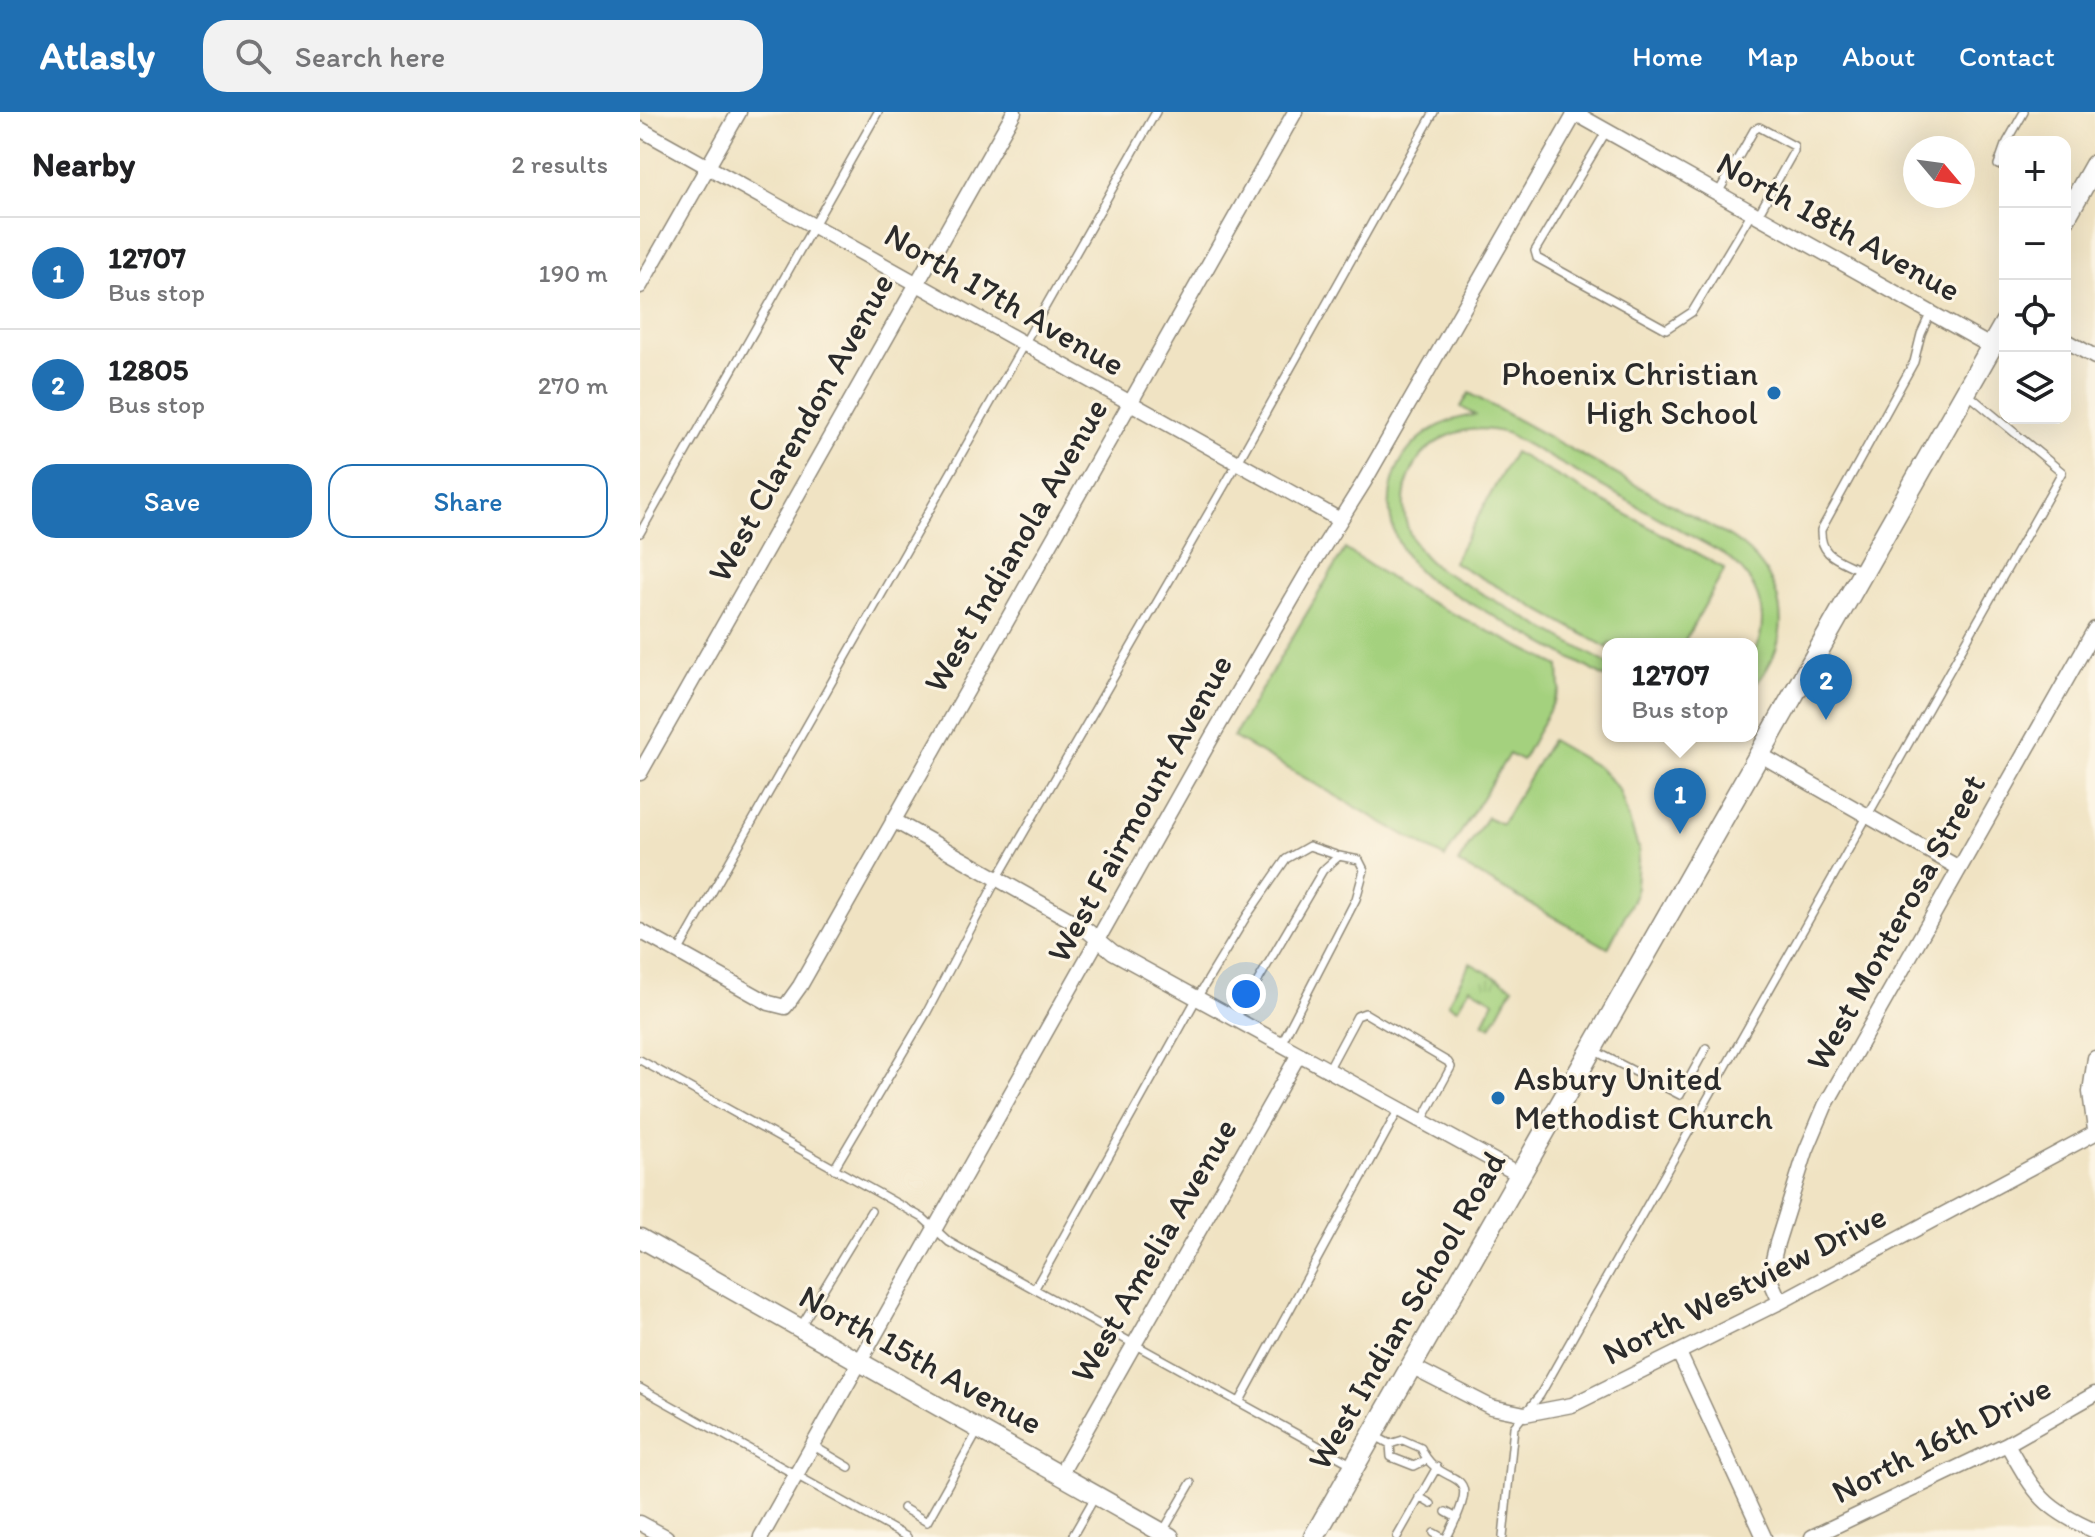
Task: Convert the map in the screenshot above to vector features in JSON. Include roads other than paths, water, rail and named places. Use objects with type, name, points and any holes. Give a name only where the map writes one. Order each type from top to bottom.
[{"type":"main road","points":[[2071,211],[2089,189],[2095,165]]},
{"type":"main road","name":"West Indian School Road","points":[[1314,1537],[1355,1466],[1381,1440],[1411,1366],[1999,334]]},
{"type":"street","points":[[640,286],[739,112]]},
{"type":"street","name":"West Clarendon Avenue","points":[[640,773],[1014,112]]},
{"type":"street","name":"West Indianola Avenue","points":[[678,952],[769,1003],[785,1007],[800,986],[1295,112]]},
{"type":"street","name":"North 18th Avenue","points":[[1575,112],[1992,347]]},
{"type":"street","name":"West Fairmount Avenue","points":[[761,1537],[1299,586],[1575,112]]},
{"type":"street","name":"North 17th Avenue","points":[[640,129],[1340,520]]},
{"type":"street","points":[[2071,343],[2095,357]]},
{"type":"street","name":"West Monterosa Street","points":[[1780,1302],[1769,1277],[1787,1206],[1825,1106],[2095,629]]},
{"type":"street","points":[[1759,754],[1959,868]]},
{"type":"street","points":[[893,820],[1083,927],[1113,952],[1520,1175]]},
{"type":"street","points":[[640,931],[678,952]]},
{"type":"street","name":"West Amelia Avenue","points":[[1060,1475],[1299,1054]]},
{"type":"street","points":[[2095,1058],[2090,1092],[2095,1132]]},
{"type":"street","name":"North Westview Drive","points":[[1411,1366],[1491,1407],[1525,1414],[1572,1405],[1780,1302],[2095,1132]]},
{"type":"street","name":"North 15th Avenue","points":[[640,1238],[1166,1535]]},
{"type":"street","points":[[1679,1353],[1764,1537]]},
{"type":"street","name":"North 16th Drive","points":[[1812,1537],[2007,1444],[2095,1394]]},
{"type":"street","points":[[2007,1444],[2038,1497],[2071,1521],[2095,1531]]},
{"type":"street","points":[[640,1523],[666,1537]]},
{"type":"lane","points":[[640,533],[878,112]]},
{"type":"lane","points":[[678,952],[1156,112]]},
{"type":"lane","points":[[834,1169],[927,1012],[997,879],[1238,462],[1434,112]]},
{"type":"lane","points":[[2010,136],[2024,112]]},
{"type":"lane","points":[[1607,131],[1535,251],[1537,258],[1666,329],[1692,312],[1794,151],[1794,146],[1759,127],[1754,130],[1718,193]]},
{"type":"lane","points":[[1863,572],[1824,550],[1821,530],[1914,362],[1931,312]]},
{"type":"lane","points":[[1503,1537],[1514,1427],[1540,1395],[2062,472],[1966,392]]},
{"type":"lane","points":[[1035,1288],[1197,998],[1246,917],[1286,859],[1309,846],[1359,860],[1364,870],[1356,899],[1281,1044]]},
{"type":"lane","points":[[1235,1020],[1323,870],[1339,856]]},
{"type":"lane","points":[[1328,1070],[1357,1016],[1365,1013],[1448,1062],[1451,1067],[1422,1121]]},
{"type":"lane","points":[[1591,1049],[1680,1095],[1706,1048]]},
{"type":"lane","points":[[640,1060],[923,1218],[949,1242],[1355,1466]]},
{"type":"lane","points":[[1240,1401],[1399,1109]]},
{"type":"lane","points":[[800,1328],[871,1211]]},
{"type":"lane","points":[[640,1388],[907,1537]]},
{"type":"lane","points":[[903,1508],[927,1522],[979,1429]]},
{"type":"lane","points":[[1381,1440],[1391,1457],[1399,1461],[1414,1466],[1426,1460]]},
{"type":"lane","points":[[1381,1440],[1403,1440],[1421,1448],[1426,1460],[1461,1482],[1465,1495],[1447,1537]]},
{"type":"lane","points":[[812,1445],[849,1467]]},
{"type":"lane","points":[[1398,1537],[1437,1467]]},
{"type":"lane","points":[[1166,1535],[1191,1483]]},
{"type":"lane","points":[[1072,1537],[1096,1495]]},
{"type":"lane","points":[[1419,1497],[1431,1504]]},
{"type":"lane","points":[[1446,1512],[1457,1518]]},
{"type":"lane","points":[[1407,1519],[1418,1525]]},
{"type":"place","name":"Phoenix Christian High School","points":[[1774,393]]},
{"type":"place","name":"12805","points":[[1826,720]]},
{"type":"place","name":"12707","points":[[1680,834]]},
{"type":"place","name":"Asbury United Methodist Church","points":[[1498,1098]]}]
